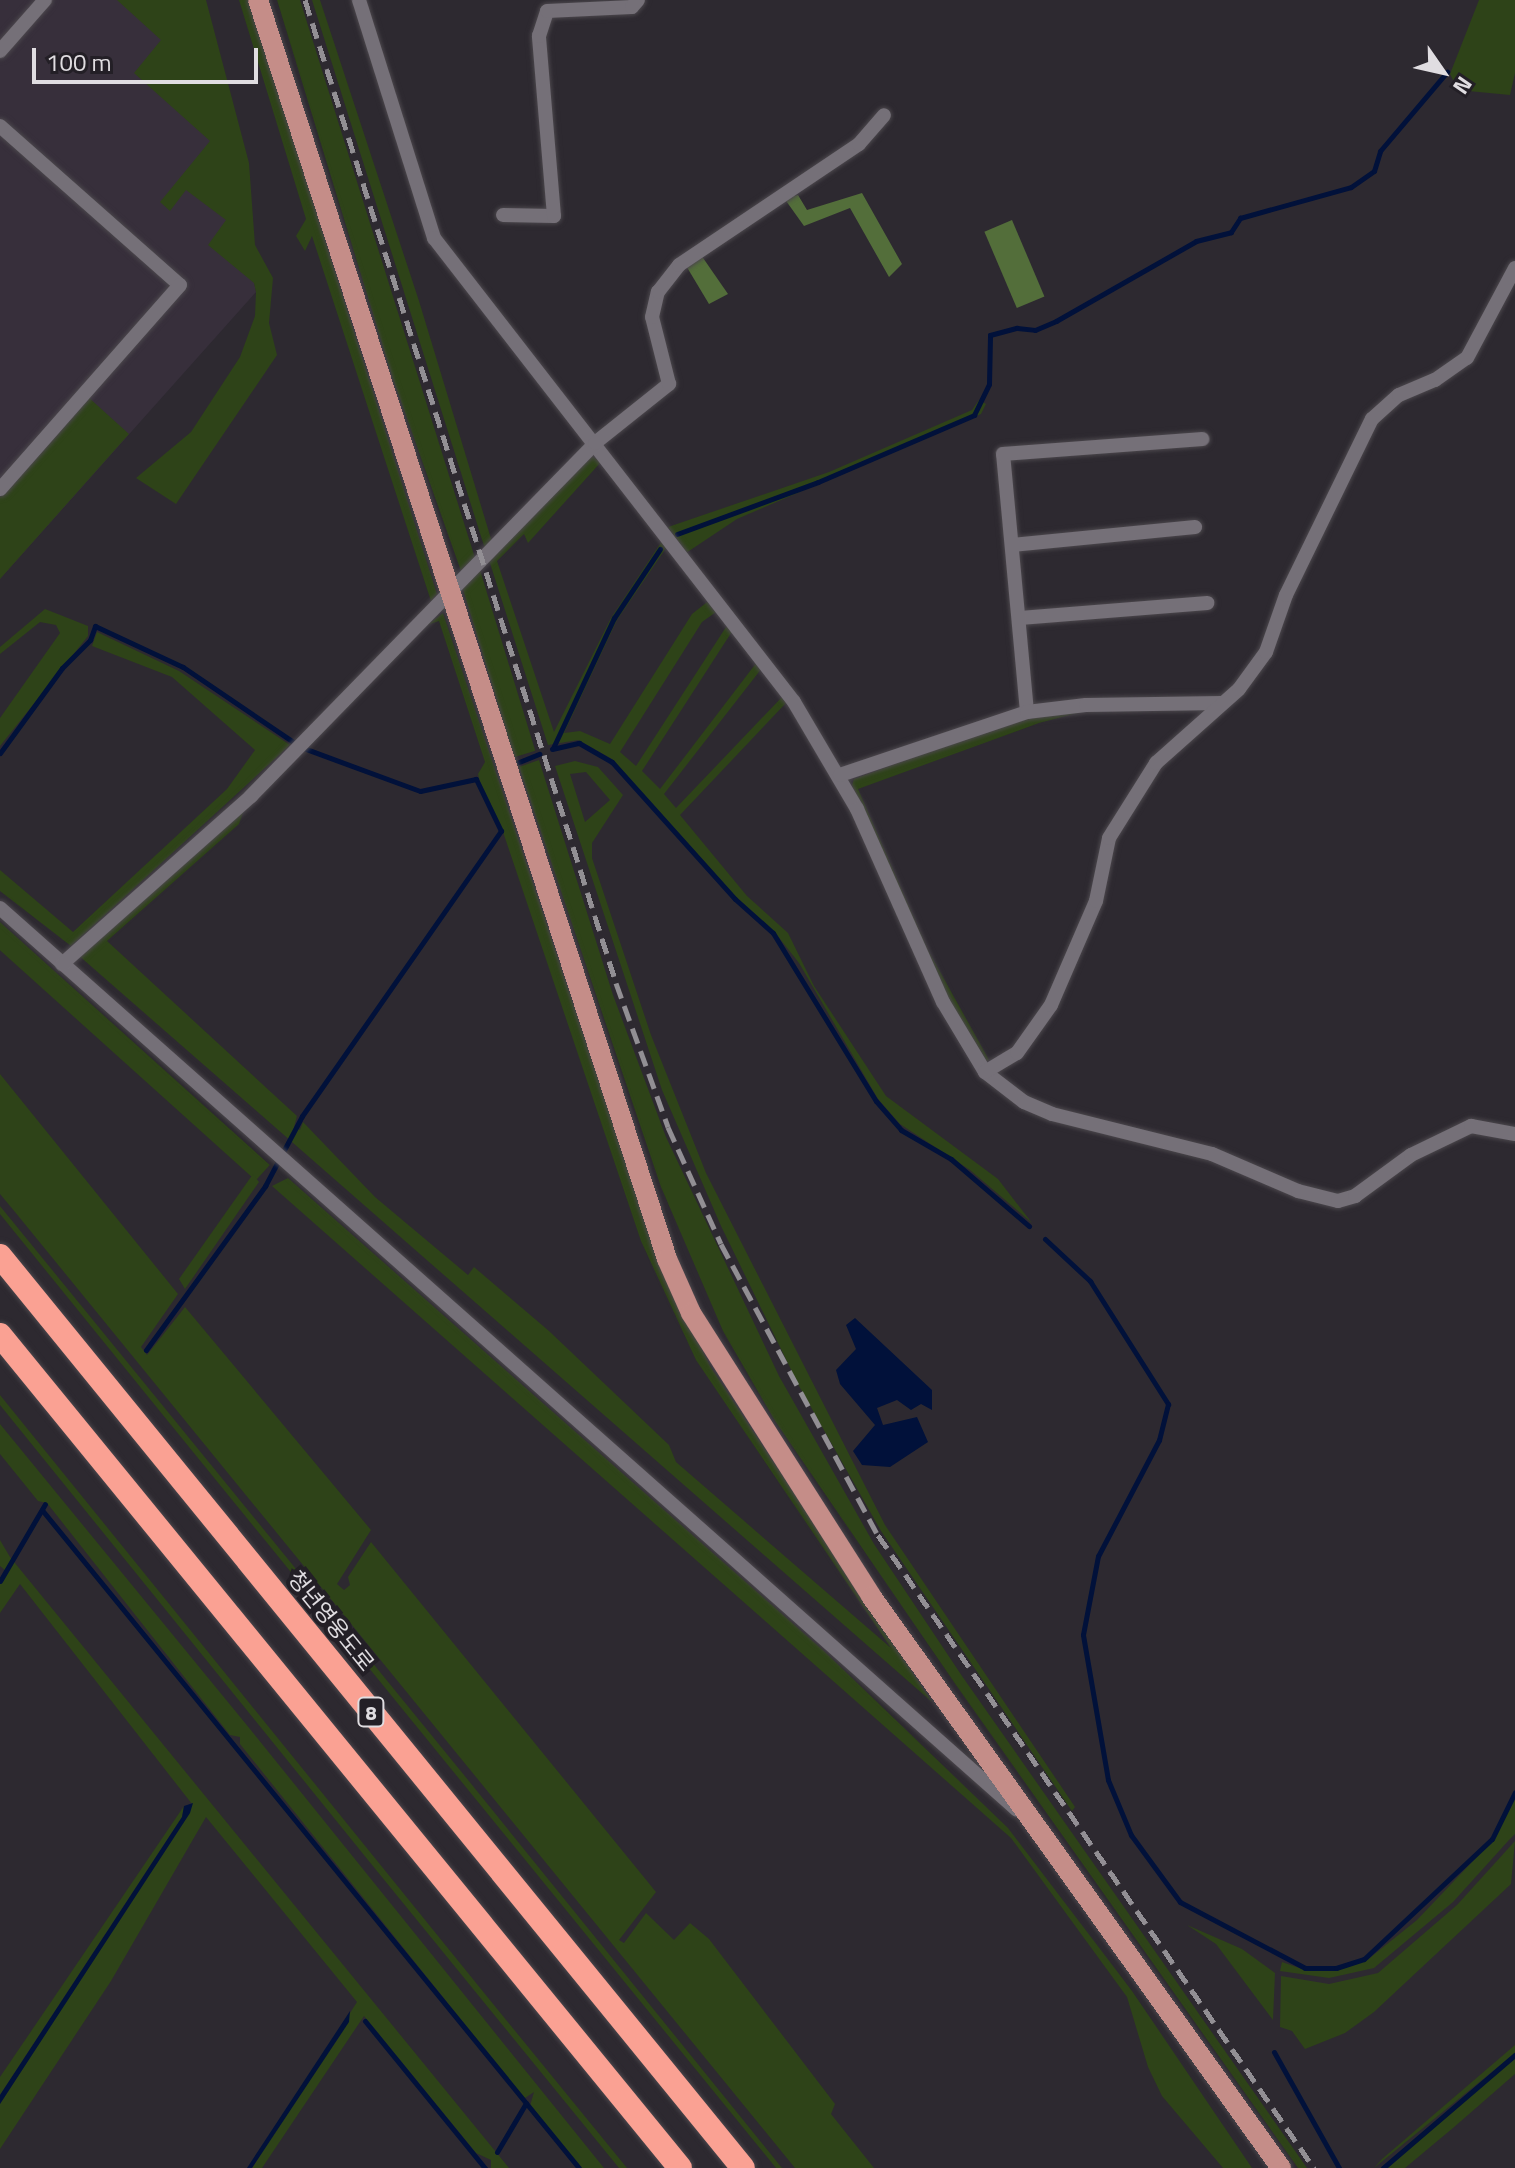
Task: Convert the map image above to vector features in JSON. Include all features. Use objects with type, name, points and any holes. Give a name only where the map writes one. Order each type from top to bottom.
[{"type":"highway","name":"청년영웅도로","points":[[0,1256],[743,2168]]},
{"type":"highway","name":"8","points":[[0,1335],[680,2168]]},
{"type":"main road","points":[[258,0],[667,1259],[691,1313],[871,1596],[1281,2168]]},
{"type":"street","points":[[0,51],[45,0]]},
{"type":"street","points":[[359,0],[434,238],[771,669],[840,775],[943,1002],[985,1072],[1024,1102],[1052,1114],[1212,1154],[1298,1191],[1338,1201],[1355,1196],[1411,1155],[1471,1126],[1489,1125],[1515,1134]]},
{"type":"street","points":[[503,215],[554,216],[539,36],[546,6],[632,7],[638,0]]},
{"type":"street","points":[[62,964],[251,796],[451,595],[595,443],[669,384],[652,317],[658,292],[679,265],[859,144],[884,115]]},
{"type":"street","points":[[0,126],[180,285],[0,489]]},
{"type":"street","points":[[985,1072],[1017,1053],[1051,1005],[1096,901],[1109,838],[1156,763],[1222,703],[1266,652],[1286,595],[1372,419],[1399,395],[1435,380],[1467,358],[1515,268]]},
{"type":"street","points":[[1027,712],[1003,454],[1202,439]]},
{"type":"street","points":[[1012,545],[1195,527]]},
{"type":"street","points":[[1020,618],[1207,603]]},
{"type":"street","points":[[840,775],[1027,712],[1086,705],[1222,703]]},
{"type":"street","points":[[0,908],[1044,1834]]},
{"type":"shaded area","points":[[0,0],[200,0],[256,292],[0,579]]},
{"type":"green space","points":[[117,0],[206,0],[249,163],[255,245],[273,278],[269,323],[277,355],[176,504],[136,478],[191,432],[240,357],[255,316],[256,292],[254,283],[208,245],[226,220],[186,190],[170,211],[160,202],[210,141],[134,73],[161,40]]},
{"type":"green space","points":[[239,0],[249,0],[437,594],[431,601],[312,236],[305,251],[296,236],[306,219]]},
{"type":"green space","points":[[277,0],[300,0],[475,558],[461,571],[392,376]]},
{"type":"green space","points":[[312,0],[320,0],[419,301],[492,542],[485,549]]},
{"type":"green space","points":[[1479,0],[1515,0],[1515,73],[1510,95],[1458,90],[1450,74]]},
{"type":"green space","points":[[862,193],[902,264],[889,277],[850,208],[804,226],[784,198],[798,195],[807,210]]},
{"type":"green space","points":[[1012,220],[1044,296],[1017,308],[984,232]]},
{"type":"green space","points":[[701,255],[728,294],[709,304],[685,264]]},
{"type":"green space","points":[[87,396],[129,434],[0,579],[0,497]]},
{"type":"green space","points":[[979,400],[986,404],[981,414],[737,519],[686,553],[668,527],[829,472],[972,410]]},
{"type":"green space","points":[[592,456],[601,462],[528,543],[524,534],[497,561],[554,732],[611,618],[664,538],[666,548],[617,620],[564,733],[580,731],[610,744],[692,614],[711,599],[716,612],[702,622],[620,752],[636,766],[728,624],[733,630],[642,771],[660,789],[757,662],[762,668],[664,794],[676,808],[782,697],[786,703],[680,815],[747,896],[788,933],[814,986],[886,1096],[998,1179],[1032,1223],[970,1170],[900,1124],[878,1099],[799,963],[773,930],[735,896],[612,759],[578,740],[548,745],[489,560]]},
{"type":"green space","points":[[480,570],[535,751],[514,757],[459,576]]},
{"type":"green space","points":[[45,609],[88,626],[88,636],[0,746],[0,718],[60,633],[56,625],[40,622],[0,654],[0,647]]},
{"type":"green space","points":[[443,613],[657,1256],[710,1366],[932,1702],[77,954],[244,810],[239,824],[107,941],[297,1116],[294,1127],[300,1130],[303,1122],[375,1197],[468,1275],[474,1267],[549,1331],[669,1445],[676,1462],[891,1648],[696,1360],[641,1241],[501,826],[480,782],[478,774],[485,762],[439,621],[427,625]]},
{"type":"green space","points":[[97,632],[179,671],[290,745],[71,946],[0,891],[0,870],[73,932],[227,789],[255,750],[172,677],[92,646]]},
{"type":"green space","points":[[1104,706],[1039,723],[858,789],[928,950],[989,1060],[983,1063],[965,1041],[852,785],[854,779],[1010,722]]},
{"type":"green space","points":[[539,760],[613,995],[666,1137],[779,1376],[874,1544],[962,1676],[1307,2168],[1298,2168],[956,1685],[775,1421],[723,1331],[661,1187],[519,767]]},
{"type":"green space","points":[[575,761],[598,767],[623,795],[592,843],[592,858],[651,1035],[706,1173],[885,1525],[1075,1807],[1072,1811],[881,1531],[799,1386],[721,1226],[662,1090],[555,766]],"holes":[[[586,772],[610,800],[585,822],[570,774]]]},
{"type":"green space","points":[[0,922],[270,1165],[256,1181],[0,950]]},
{"type":"green space","points":[[0,1074],[178,1294],[141,1347],[147,1355],[185,1307],[371,1530],[337,1584],[344,1590],[350,1585],[348,1577],[371,1542],[656,1892],[619,1940],[624,1943],[646,1913],[674,1940],[690,1923],[709,1939],[835,2104],[831,2114],[874,2168],[795,2168],[0,1194]]},
{"type":"green space","points":[[253,1174],[259,1182],[185,1289],[179,1279]]},
{"type":"green space","points":[[288,1178],[824,1651],[1008,1828],[1132,1991],[1252,2168],[1223,2168],[1162,2096],[1148,2067],[1127,1997],[1011,1838],[272,1186]]},
{"type":"green space","points":[[0,1206],[782,2168],[776,2168],[154,1404],[0,1214]]},
{"type":"green space","points":[[0,1395],[627,2168],[619,2168],[368,1860],[0,1405]]},
{"type":"green space","points":[[0,1424],[604,2168],[581,2168],[530,2106],[534,2092],[525,2098],[519,2092],[240,1744],[240,1737],[230,1735],[47,1503],[38,1501],[0,1454]]},
{"type":"green space","points":[[0,1540],[10,1557],[509,2168],[491,2168],[491,2160],[476,2153],[364,2016],[262,2168],[252,2168],[357,2002],[206,1817],[111,1981],[0,2149],[0,2104],[192,1804],[20,1584],[0,1613],[0,1582],[6,1571],[0,1566]]},
{"type":"green space","points":[[1515,1797],[1515,1834],[1453,1902],[1374,1968],[1329,1978],[1280,1971],[1282,1962],[1305,1970],[1338,1970],[1366,1961],[1417,1920],[1493,1840]]},
{"type":"green space","points":[[184,1806],[182,1817],[0,2095],[0,2077]]},
{"type":"green space","points":[[1515,1841],[1511,1884],[1374,2012],[1345,2033],[1305,2049],[1292,2031],[1280,2027],[1281,1976],[1329,1984],[1378,1973],[1457,1905]]},
{"type":"green space","points":[[1187,1925],[1242,1949],[1275,1973],[1273,2020],[1216,1944]]},
{"type":"green space","points":[[1515,2045],[1515,2053],[1374,2168],[1382,2159]]},
{"type":"green space","points":[[1515,2058],[1515,2074],[1453,2128],[1405,2168],[1387,2168]]},
{"type":"water","points":[[855,1318],[932,1390],[932,1410],[921,1404],[911,1410],[897,1400],[877,1408],[883,1425],[917,1417],[928,1442],[890,1467],[862,1465],[853,1451],[875,1425],[840,1384],[836,1370],[856,1349],[846,1325]]},
{"type":"water","points":[[193,1803],[190,1813],[0,2104],[0,2095],[182,1817],[184,1806]]},
{"type":"water","points":[[350,2011],[349,2022],[252,2168],[247,2168]]},
{"type":"waterway","points":[[677,534],[818,482],[974,415],[989,384],[990,335],[1017,328],[1035,330],[1056,321],[1196,241],[1231,232],[1240,218],[1351,187],[1374,171],[1380,151],[1447,72]]},
{"type":"waterway","points":[[553,748],[614,618],[660,549]]},
{"type":"waterway","points":[[0,753],[62,668],[90,640],[95,626],[183,667],[295,743]]},
{"type":"waterway","points":[[552,749],[579,743],[612,762],[735,899],[773,933],[876,1101],[901,1130],[951,1159],[1029,1226]]},
{"type":"waterway","points":[[146,1350],[265,1186],[302,1116],[501,831],[476,779],[420,791],[306,749]]},
{"type":"waterway","points":[[519,762],[539,754]]},
{"type":"waterway","points":[[1045,1239],[1090,1281],[1168,1404],[1159,1440],[1098,1556],[1083,1635],[1108,1780],[1131,1835],[1180,1902],[1305,1968],[1336,1968],[1364,1959],[1492,1839],[1515,1792]]},
{"type":"waterway","points":[[0,1581],[45,1504]]},
{"type":"waterway","points":[[42,1510],[579,2168]]},
{"type":"waterway","points":[[365,2021],[485,2168]]},
{"type":"waterway","points":[[1274,2052],[1339,2168]]},
{"type":"waterway","points":[[1383,2168],[1515,2055]]},
{"type":"waterway","points":[[497,2152],[526,2103]]},
{"type":"railway","points":[[305,0],[616,983],[668,1127],[721,1244],[878,1535],[1314,2168]]}]
